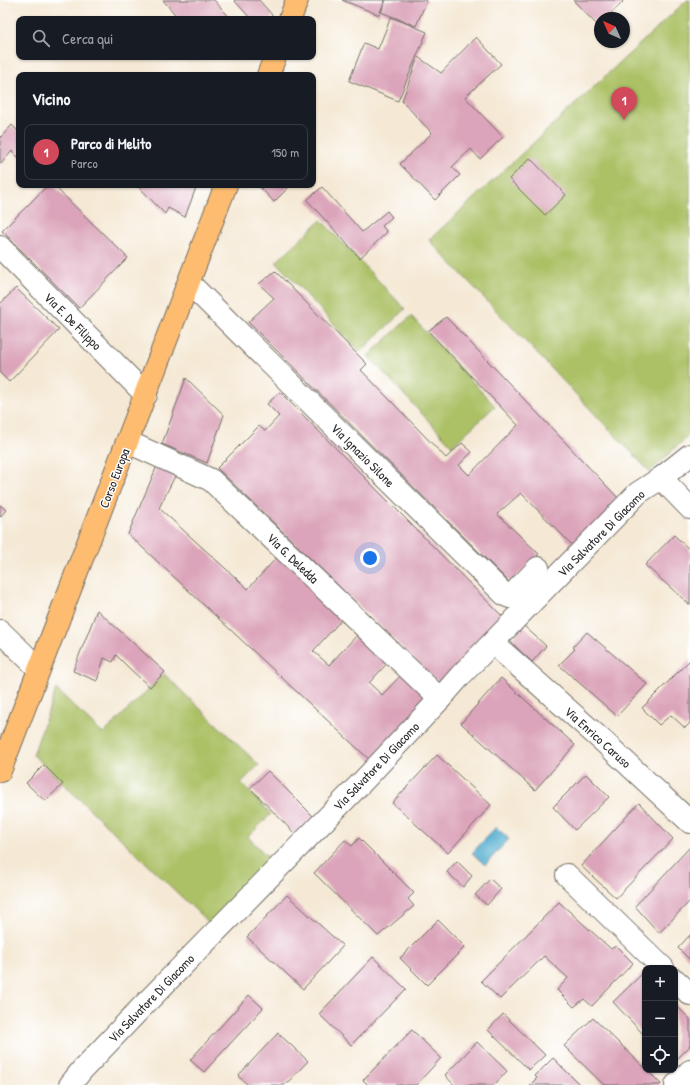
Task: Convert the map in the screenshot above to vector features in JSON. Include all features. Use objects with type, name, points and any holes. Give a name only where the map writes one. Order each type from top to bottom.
[{"type":"main road","points":[[291,16],[297,0]]},
{"type":"main road","points":[[269,72],[274,60]]},
{"type":"main road","name":"Corso Europa","points":[[0,771],[225,188]]},
{"type":"street","name":"Via E. De Filippo","points":[[0,247],[146,395]]},
{"type":"street","name":"Via Ignazio Silone","points":[[189,283],[505,595],[510,597],[538,568]]},
{"type":"street","name":"Via G. Deledda","points":[[128,442],[211,480],[440,699]]},
{"type":"street","name":"Via Salvatore Di Giacomo","points":[[70,1085],[82,1070],[150,998],[358,786],[461,675],[638,493],[661,478],[690,455]]},
{"type":"street","points":[[661,478],[690,508]]},
{"type":"street","points":[[0,631],[39,669]]},
{"type":"street","name":"Via Enrico Caruso","points":[[504,653],[604,742],[690,822]]},
{"type":"street","points":[[567,875],[660,965]]},
{"type":"street","points":[[678,983],[690,994]]},
{"type":"street","points":[[676,1085],[690,1071]]},
{"type":"green space","points":[[687,0],[690,0],[690,434],[650,472],[429,240]]},
{"type":"green space","points":[[321,220],[405,309],[360,352],[276,262]]},
{"type":"green space","points":[[411,316],[495,406],[452,446],[368,356]]},
{"type":"green space","points":[[164,674],[259,765],[241,783],[271,814],[248,837],[274,863],[211,925],[33,755],[56,689],[103,734]]},
{"type":"water","points":[[496,827],[509,839],[485,865],[472,853]]},
{"type":"building","points":[[163,0],[214,0],[228,16],[176,16]]},
{"type":"building","points":[[234,0],[259,0],[272,15],[272,16],[248,16]]},
{"type":"building","points":[[342,0],[385,0],[379,15]]},
{"type":"building","points":[[386,0],[427,0],[416,26],[381,12]]},
{"type":"building","points":[[573,0],[621,0],[623,2],[612,12],[594,12],[594,22]]},
{"type":"building","points":[[391,17],[427,32],[398,101],[349,81],[364,43],[378,49]]},
{"type":"building","points":[[476,37],[501,64],[465,97],[503,137],[480,159],[471,149],[452,167],[460,175],[435,200],[400,164],[432,133],[402,101],[418,57],[441,73]]},
{"type":"building","points":[[12,125],[16,129],[16,155],[12,151],[1,164],[0,162],[0,138]]},
{"type":"building","points":[[530,158],[566,195],[545,215],[509,179]]},
{"type":"building","points":[[322,187],[362,232],[387,211],[392,217],[382,226],[387,232],[360,258],[307,200]]},
{"type":"building","points":[[45,188],[56,188],[128,258],[79,308],[2,231]]},
{"type":"building","points":[[140,188],[196,188],[185,217],[168,208],[165,214]]},
{"type":"building","points":[[261,188],[288,188],[274,202]]},
{"type":"building","points":[[275,271],[367,364],[361,370],[446,458],[462,443],[472,452],[459,465],[469,475],[518,425],[428,331],[446,317],[621,501],[575,548],[521,493],[497,514],[539,554],[510,583],[248,322],[274,298],[259,284]]},
{"type":"building","points":[[16,288],[59,330],[9,382],[0,373],[0,304]]},
{"type":"building","points":[[186,378],[224,415],[207,463],[162,444]]},
{"type":"building","points":[[280,392],[506,620],[443,687],[217,468],[259,426],[265,431],[279,416],[267,404]]},
{"type":"building","points":[[157,466],[176,474],[159,508],[248,589],[279,555],[344,617],[313,651],[329,665],[361,631],[391,659],[369,683],[382,695],[403,673],[431,698],[372,762],[128,534]]},
{"type":"building","points":[[0,505],[6,510],[0,517]]},
{"type":"building","points":[[674,535],[690,550],[690,605],[645,565]]},
{"type":"building","points":[[97,610],[165,672],[150,687],[116,655],[113,662],[104,658],[97,681],[73,671]]},
{"type":"building","points":[[524,626],[546,646],[532,662],[510,641]]},
{"type":"building","points":[[587,632],[647,684],[617,716],[559,665],[575,649],[573,647]]},
{"type":"building","points":[[690,660],[690,723],[685,728],[671,715],[659,725],[642,708]]},
{"type":"building","points":[[501,678],[575,745],[535,790],[461,723]]},
{"type":"building","points":[[437,755],[491,805],[448,853],[392,803]]},
{"type":"building","points":[[44,765],[63,784],[45,801],[26,783]]},
{"type":"building","points":[[268,771],[318,821],[300,839],[250,788]]},
{"type":"building","points":[[586,774],[609,797],[575,830],[553,807]]},
{"type":"building","points":[[639,803],[673,839],[616,898],[581,866]]},
{"type":"building","points":[[359,838],[414,893],[408,899],[414,906],[378,936],[314,873],[345,840],[352,846]]},
{"type":"building","points":[[690,847],[690,901],[659,933],[635,906]]},
{"type":"building","points":[[457,861],[472,876],[463,887],[447,872]]},
{"type":"building","points":[[490,879],[501,889],[487,905],[475,895]]},
{"type":"building","points":[[287,895],[343,946],[303,989],[247,937]]},
{"type":"building","points":[[559,902],[611,949],[616,946],[633,963],[592,1006],[584,999],[574,1007],[557,990],[568,978],[544,956],[500,999],[481,981]]},
{"type":"building","points":[[438,920],[465,947],[427,985],[400,958]]},
{"type":"building","points":[[690,935],[690,960],[678,948]]},
{"type":"building","points":[[373,957],[406,989],[351,1045],[319,1014]]},
{"type":"building","points":[[642,974],[642,1033],[613,1002]]},
{"type":"building","points":[[249,995],[263,1008],[204,1072],[190,1060]]},
{"type":"building","points":[[678,1007],[690,1019],[690,1046],[678,1058]]},
{"type":"building","points":[[503,1014],[545,1055],[529,1070],[488,1030]]},
{"type":"building","points":[[593,1018],[642,1065],[642,1073],[650,1073],[661,1084],[604,1085],[564,1046]]},
{"type":"building","points":[[412,1030],[441,1058],[416,1085],[368,1085],[363,1080]]},
{"type":"building","points":[[278,1033],[308,1061],[285,1085],[248,1085],[238,1076]]},
{"type":"building","points":[[477,1042],[507,1071],[494,1085],[454,1085],[445,1075]]},
{"type":"building","points":[[553,1058],[580,1085],[530,1085],[537,1078],[535,1076]]},
{"type":"place","name":"Parco di Melito","points":[[624,120]]}]
